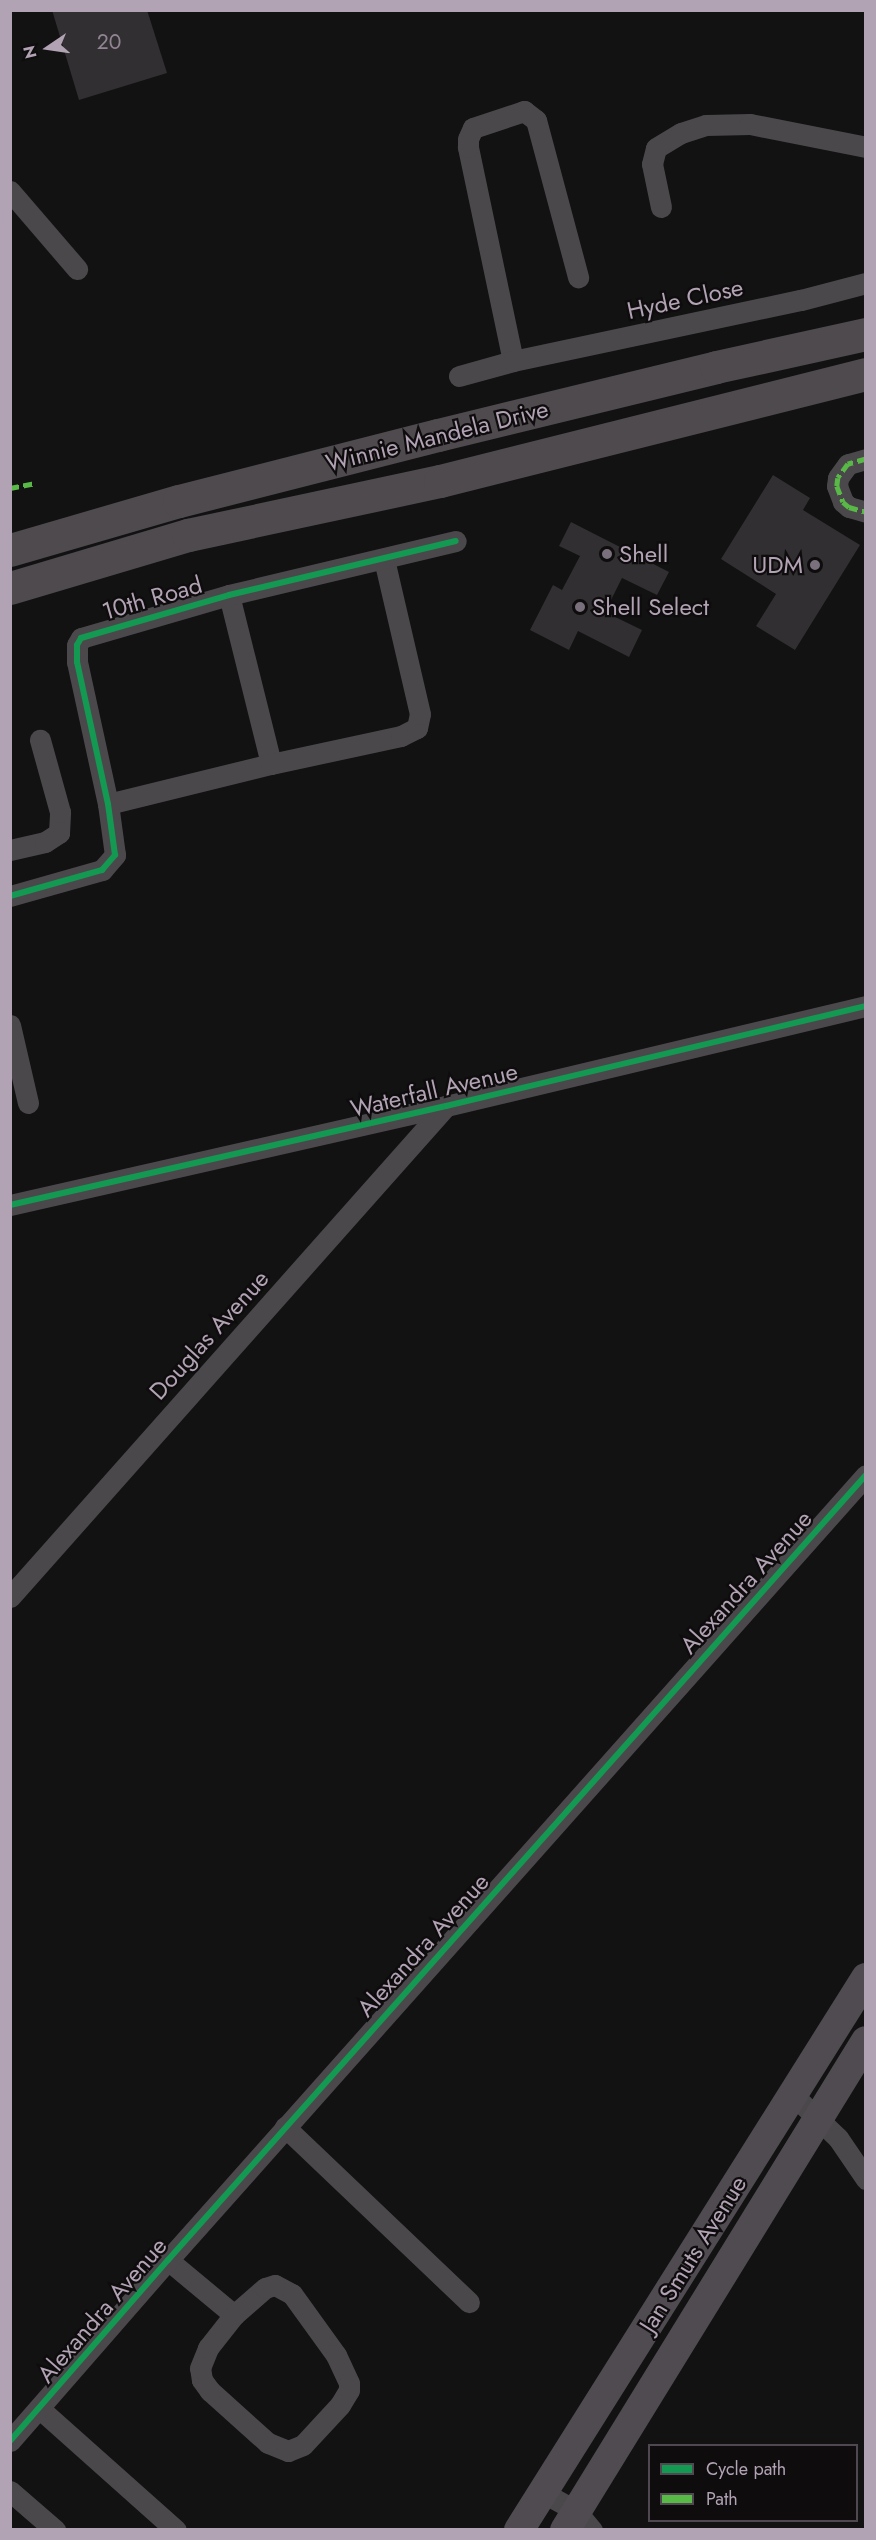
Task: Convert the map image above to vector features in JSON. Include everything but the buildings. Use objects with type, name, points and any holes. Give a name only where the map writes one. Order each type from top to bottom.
[{"type":"main road","name":"Winnie Mandela Drive","points":[[10,550],[179,501],[438,435],[716,367],[866,334]]},
{"type":"main road","name":"Winnie Mandela Drive","points":[[10,588],[188,535],[440,481],[866,374]]},
{"type":"main road","name":"Jan Smuts Avenue","points":[[519,2529],[866,1978]]},
{"type":"main road","name":"Jan Smuts Avenue","points":[[577,2523],[818,2116],[866,2041]]},
{"type":"street","points":[[513,361],[468,147],[468,139],[473,128],[524,111],[536,120],[578,277]]},
{"type":"street","points":[[661,207],[652,164],[656,147],[681,133],[706,125],[728,122],[750,124],[866,147]]},
{"type":"street","points":[[10,191],[77,269]]},
{"type":"street","name":"Hyde Close","points":[[459,376],[513,361],[801,300],[866,283]]},
{"type":"street","points":[[866,459],[848,464],[838,478],[837,486],[843,502],[849,507],[866,512]]},
{"type":"street","name":"10th Road","points":[[10,896],[102,870],[110,864],[115,855],[115,841],[108,804],[77,662],[76,645],[88,635],[229,595],[456,541]]},
{"type":"street","points":[[108,804],[271,764],[401,736],[417,728],[420,714],[384,559]]},
{"type":"street","points":[[229,595],[271,764]]},
{"type":"street","points":[[10,850],[45,842],[59,833],[60,812],[40,740]]},
{"type":"street","name":"Waterfall Avenue","points":[[10,1205],[446,1106],[866,1006]]},
{"type":"street","points":[[10,1025],[28,1103]]},
{"type":"street","name":"Douglas Avenue","points":[[10,1597],[446,1106]]},
{"type":"street","name":"Alexandra Avenue","points":[[10,2441],[285,2127],[866,1474]]},
{"type":"street","points":[[793,2095],[818,2116],[838,2138],[866,2179]]},
{"type":"street","points":[[285,2127],[469,2302]]},
{"type":"street","points":[[168,2260],[234,2315]]},
{"type":"street","points":[[275,2285],[286,2289],[330,2346],[347,2375],[349,2390],[346,2397],[299,2448],[288,2451],[268,2443],[202,2380],[201,2359],[234,2315],[265,2288],[275,2285]]},
{"type":"street","points":[[40,2409],[176,2529]]},
{"type":"street","points":[[10,2491],[55,2529]]},
{"type":"street","points":[[542,2492],[577,2523]]},
{"type":"marked path","points":[[866,459],[848,464],[838,478],[837,486],[843,502],[849,507],[866,512]]},
{"type":"marked path","points":[[10,488],[35,483]]},
{"type":"cycle path","points":[[10,896],[102,870],[115,855],[108,804],[77,662],[77,645],[81,638],[229,595],[456,541]]},
{"type":"cycle path","points":[[10,1205],[446,1106],[866,1006]]},
{"type":"cycle path","points":[[10,2441],[866,1475]]},
{"type":"place","name":"Shell","points":[[607,554]]},
{"type":"place","name":"UDM","points":[[815,565]]},
{"type":"place","name":"Shell Select","points":[[580,607]]}]
